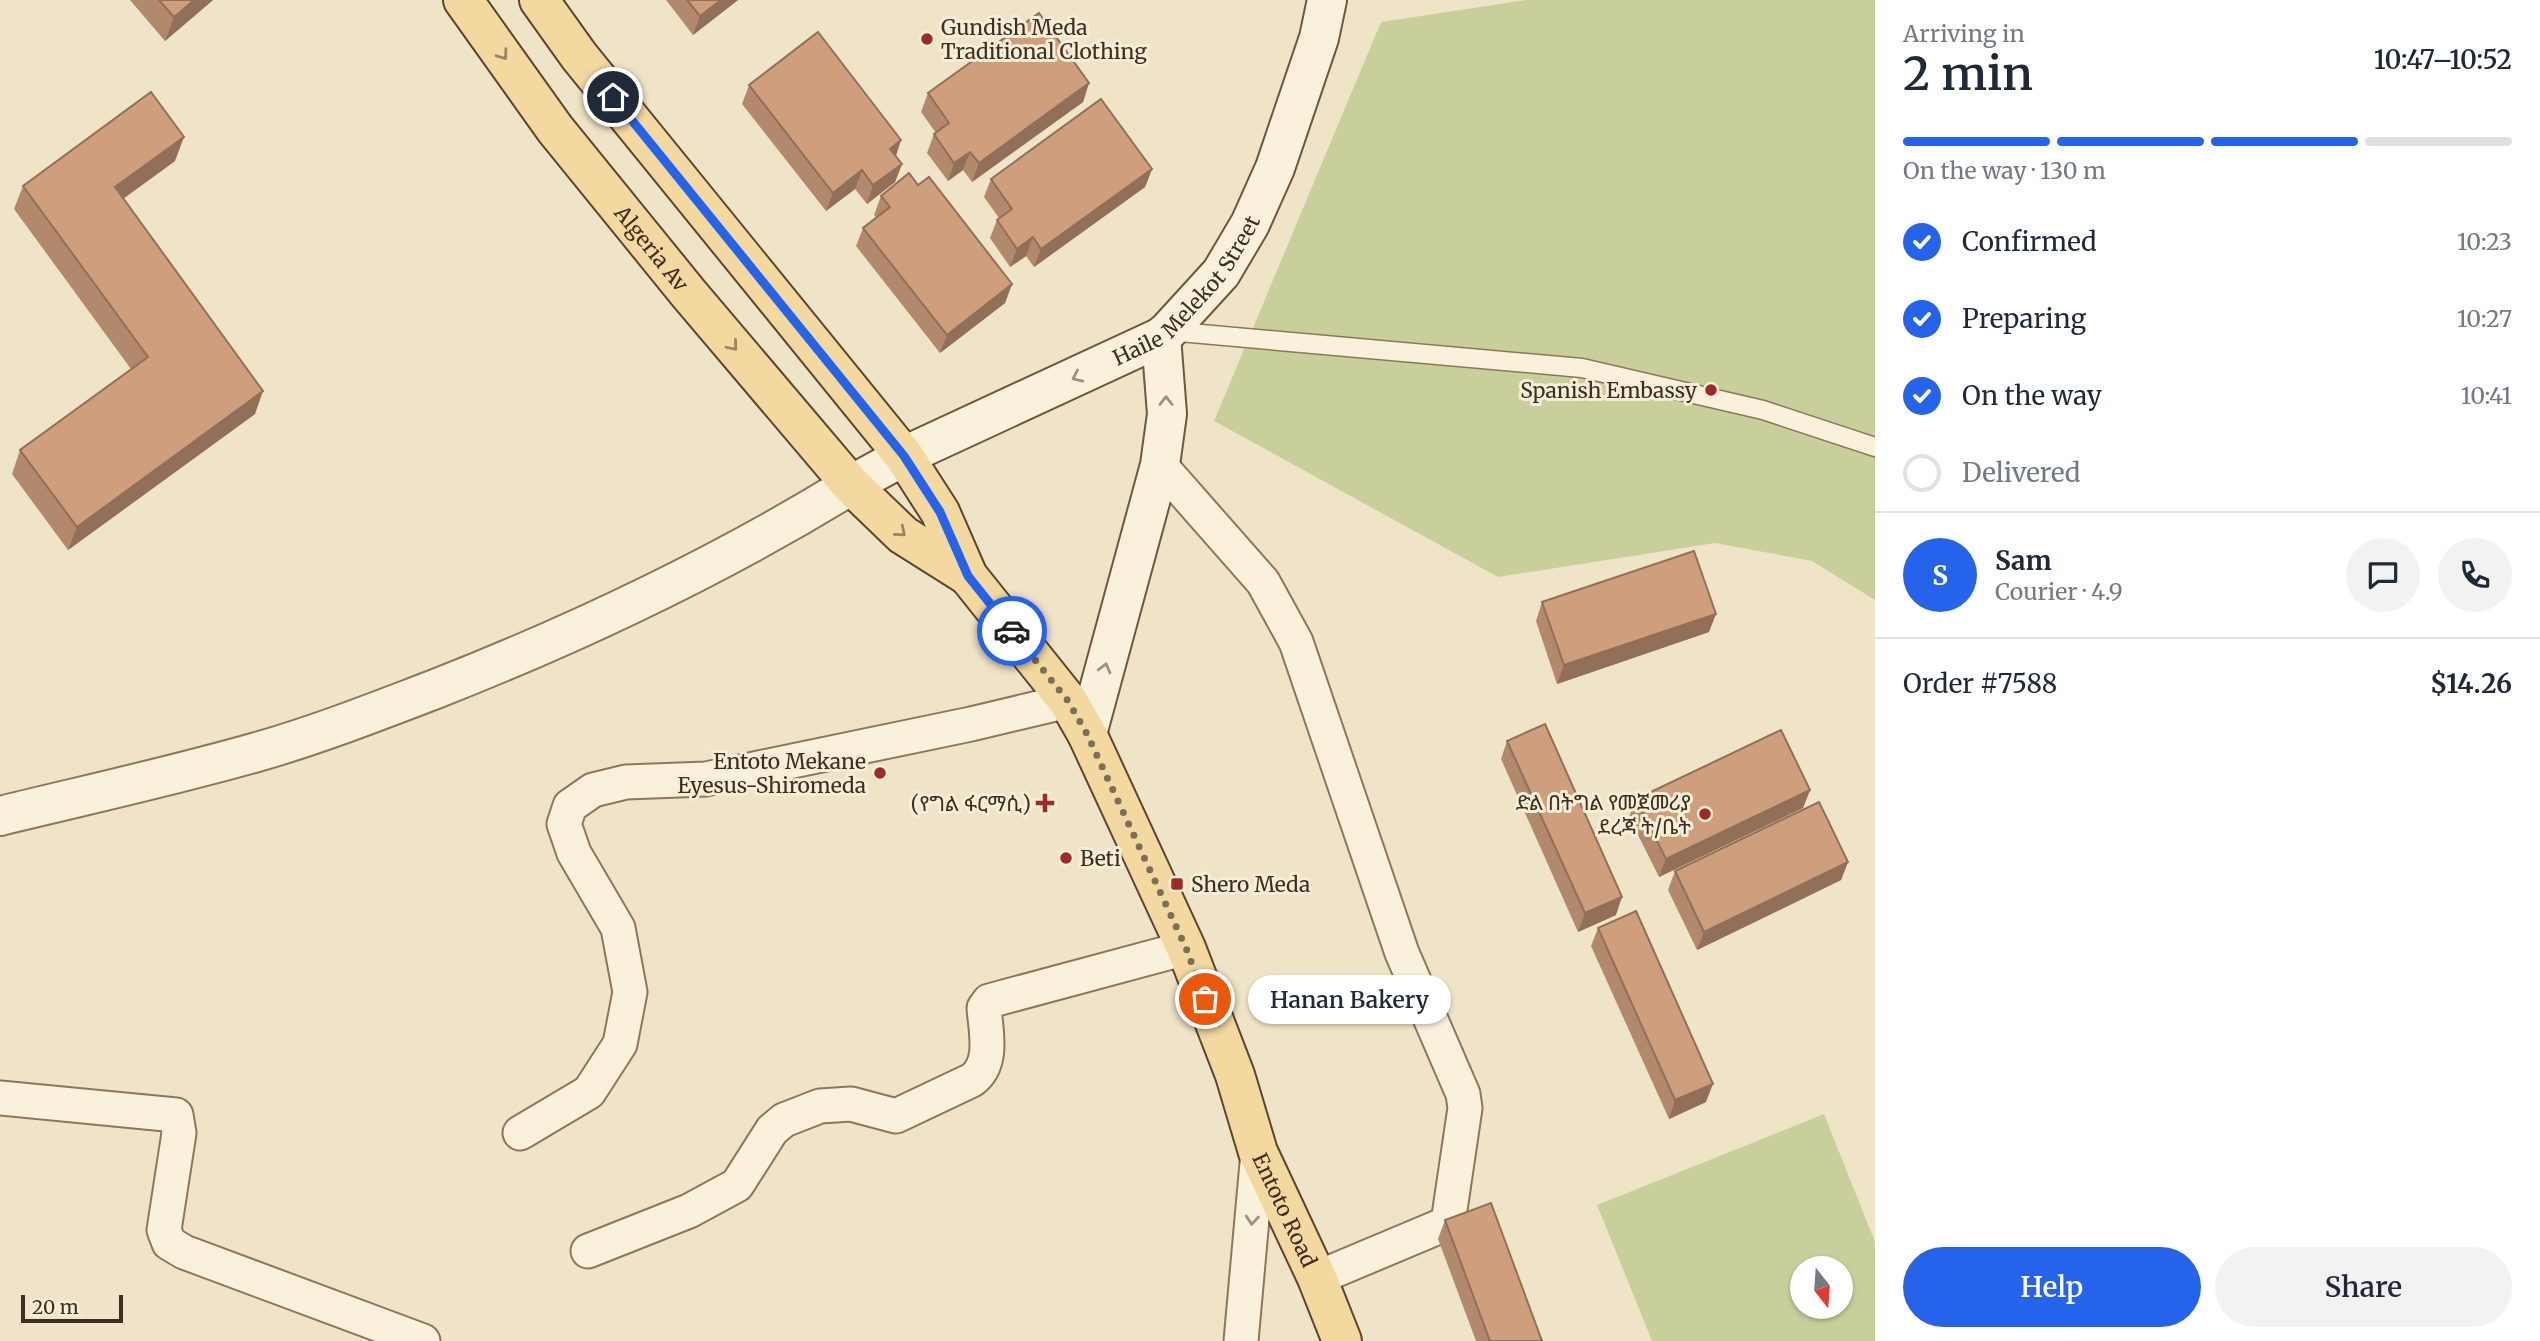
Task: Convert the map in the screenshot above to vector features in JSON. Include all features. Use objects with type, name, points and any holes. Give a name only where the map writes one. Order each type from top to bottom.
[{"type":"main road","name":"Algeria Av","points":[[463,0],[555,129],[689,294],[851,485],[903,535],[968,576]]},
{"type":"main road","points":[[539,0],[579,56],[904,456],[940,512],[968,576]]},
{"type":"main road","name":"Haile Melekot Street","points":[[0,816],[258,751],[378,711],[489,668],[639,601],[779,529],[904,456],[1164,334],[1220,273],[1250,224],[1275,168],[1319,38],[1327,0]]},
{"type":"main road","points":[[1087,734],[1160,465],[1167,414],[1164,334]]},
{"type":"main road","name":"Entoto Road","points":[[968,576],[1068,701],[1087,734],[1186,948],[1235,1075],[1258,1152],[1317,1278],[1342,1341]]},
{"type":"street","points":[[1160,465],[1263,582],[1296,642],[1402,953],[1463,1094],[1465,1108],[1448,1223],[1317,1278]]},
{"type":"street","points":[[520,1133],[589,1091],[620,1044],[630,992],[618,928],[574,853],[564,824],[570,806],[593,790],[626,782],[706,779],[1068,701]]},
{"type":"street","points":[[588,1251],[690,1211],[728,1191],[737,1185],[772,1130],[785,1120],[820,1106],[851,1104],[896,1116],[972,1080],[983,1072],[987,1059],[984,1007],[989,1001],[1186,948]]},
{"type":"street","points":[[0,1098],[176,1115],[179,1133],[164,1230],[169,1243],[184,1252],[423,1341]]},
{"type":"street","points":[[1241,1341],[1258,1152]]},
{"type":"lane","points":[[1164,334],[1582,368],[1763,410],[1875,447]]},
{"type":"green space","points":[[1526,0],[1875,0],[1875,600],[1812,561],[1715,543],[1498,577],[1214,421],[1381,22]]},
{"type":"green space","points":[[1824,1114],[1875,1242],[1875,1341],[1652,1341],[1597,1205]]},
{"type":"building","points":[[159,0],[194,0],[174,17]]},
{"type":"building","points":[[687,0],[721,0],[700,16]]},
{"type":"building","points":[[1039,13],[1089,83],[979,163],[970,152],[954,163],[934,134],[949,123],[928,93]]},
{"type":"building","points":[[818,32],[901,140],[890,149],[902,164],[873,185],[862,170],[833,193],[749,85]]},
{"type":"building","points":[[151,92],[184,137],[115,187],[263,391],[77,527],[20,450],[148,357],[23,186]]},
{"type":"building","points":[[1101,99],[1152,169],[1041,249],[1033,237],[1017,249],[997,220],[1012,209],[991,179]]},
{"type":"building","points":[[909,173],[918,185],[929,177],[1012,284],[947,335],[863,228],[890,207],[881,196]]},
{"type":"building","points":[[1694,551],[1716,614],[1564,665],[1542,602]]},
{"type":"building","points":[[1545,724],[1622,897],[1585,913],[1507,741]]},
{"type":"building","points":[[1781,730],[1810,790],[1666,859],[1636,799]]},
{"type":"building","points":[[1819,802],[1848,862],[1704,932],[1675,871]]},
{"type":"building","points":[[1636,911],[1713,1084],[1675,1100],[1598,928]]},
{"type":"building","points":[[1491,1203],[1542,1341],[1490,1341],[1445,1220]]},
{"type":"way so far","points":[[1012,631],[1068,701],[1087,734],[1186,948],[1205,999]]},
{"type":"place","name":"Gundish Meda Traditional Clothing","points":[[927,39]]},
{"type":"place","name":"Spanish Embassy","points":[[1711,390]]},
{"type":"place","name":"Entoto Mekane Eyesus-Shiromeda","points":[[880,773]]},
{"type":"place","name":"(የግል ፋርማሲ)","points":[[1045,803]]},
{"type":"place","name":"ድል በትግል የመጀመሪያ ደረጃ ት/ቤት","points":[[1705,814]]},
{"type":"place","name":"Beti","points":[[1066,858]]},
{"type":"place","name":"Shero Meda","points":[[1177,884]]},
{"type":"place","name":"Hanan Bakery","points":[[1205,999]]},
{"type":"route","points":[[613,97],[904,456],[940,512],[968,576],[1012,631]]}]
